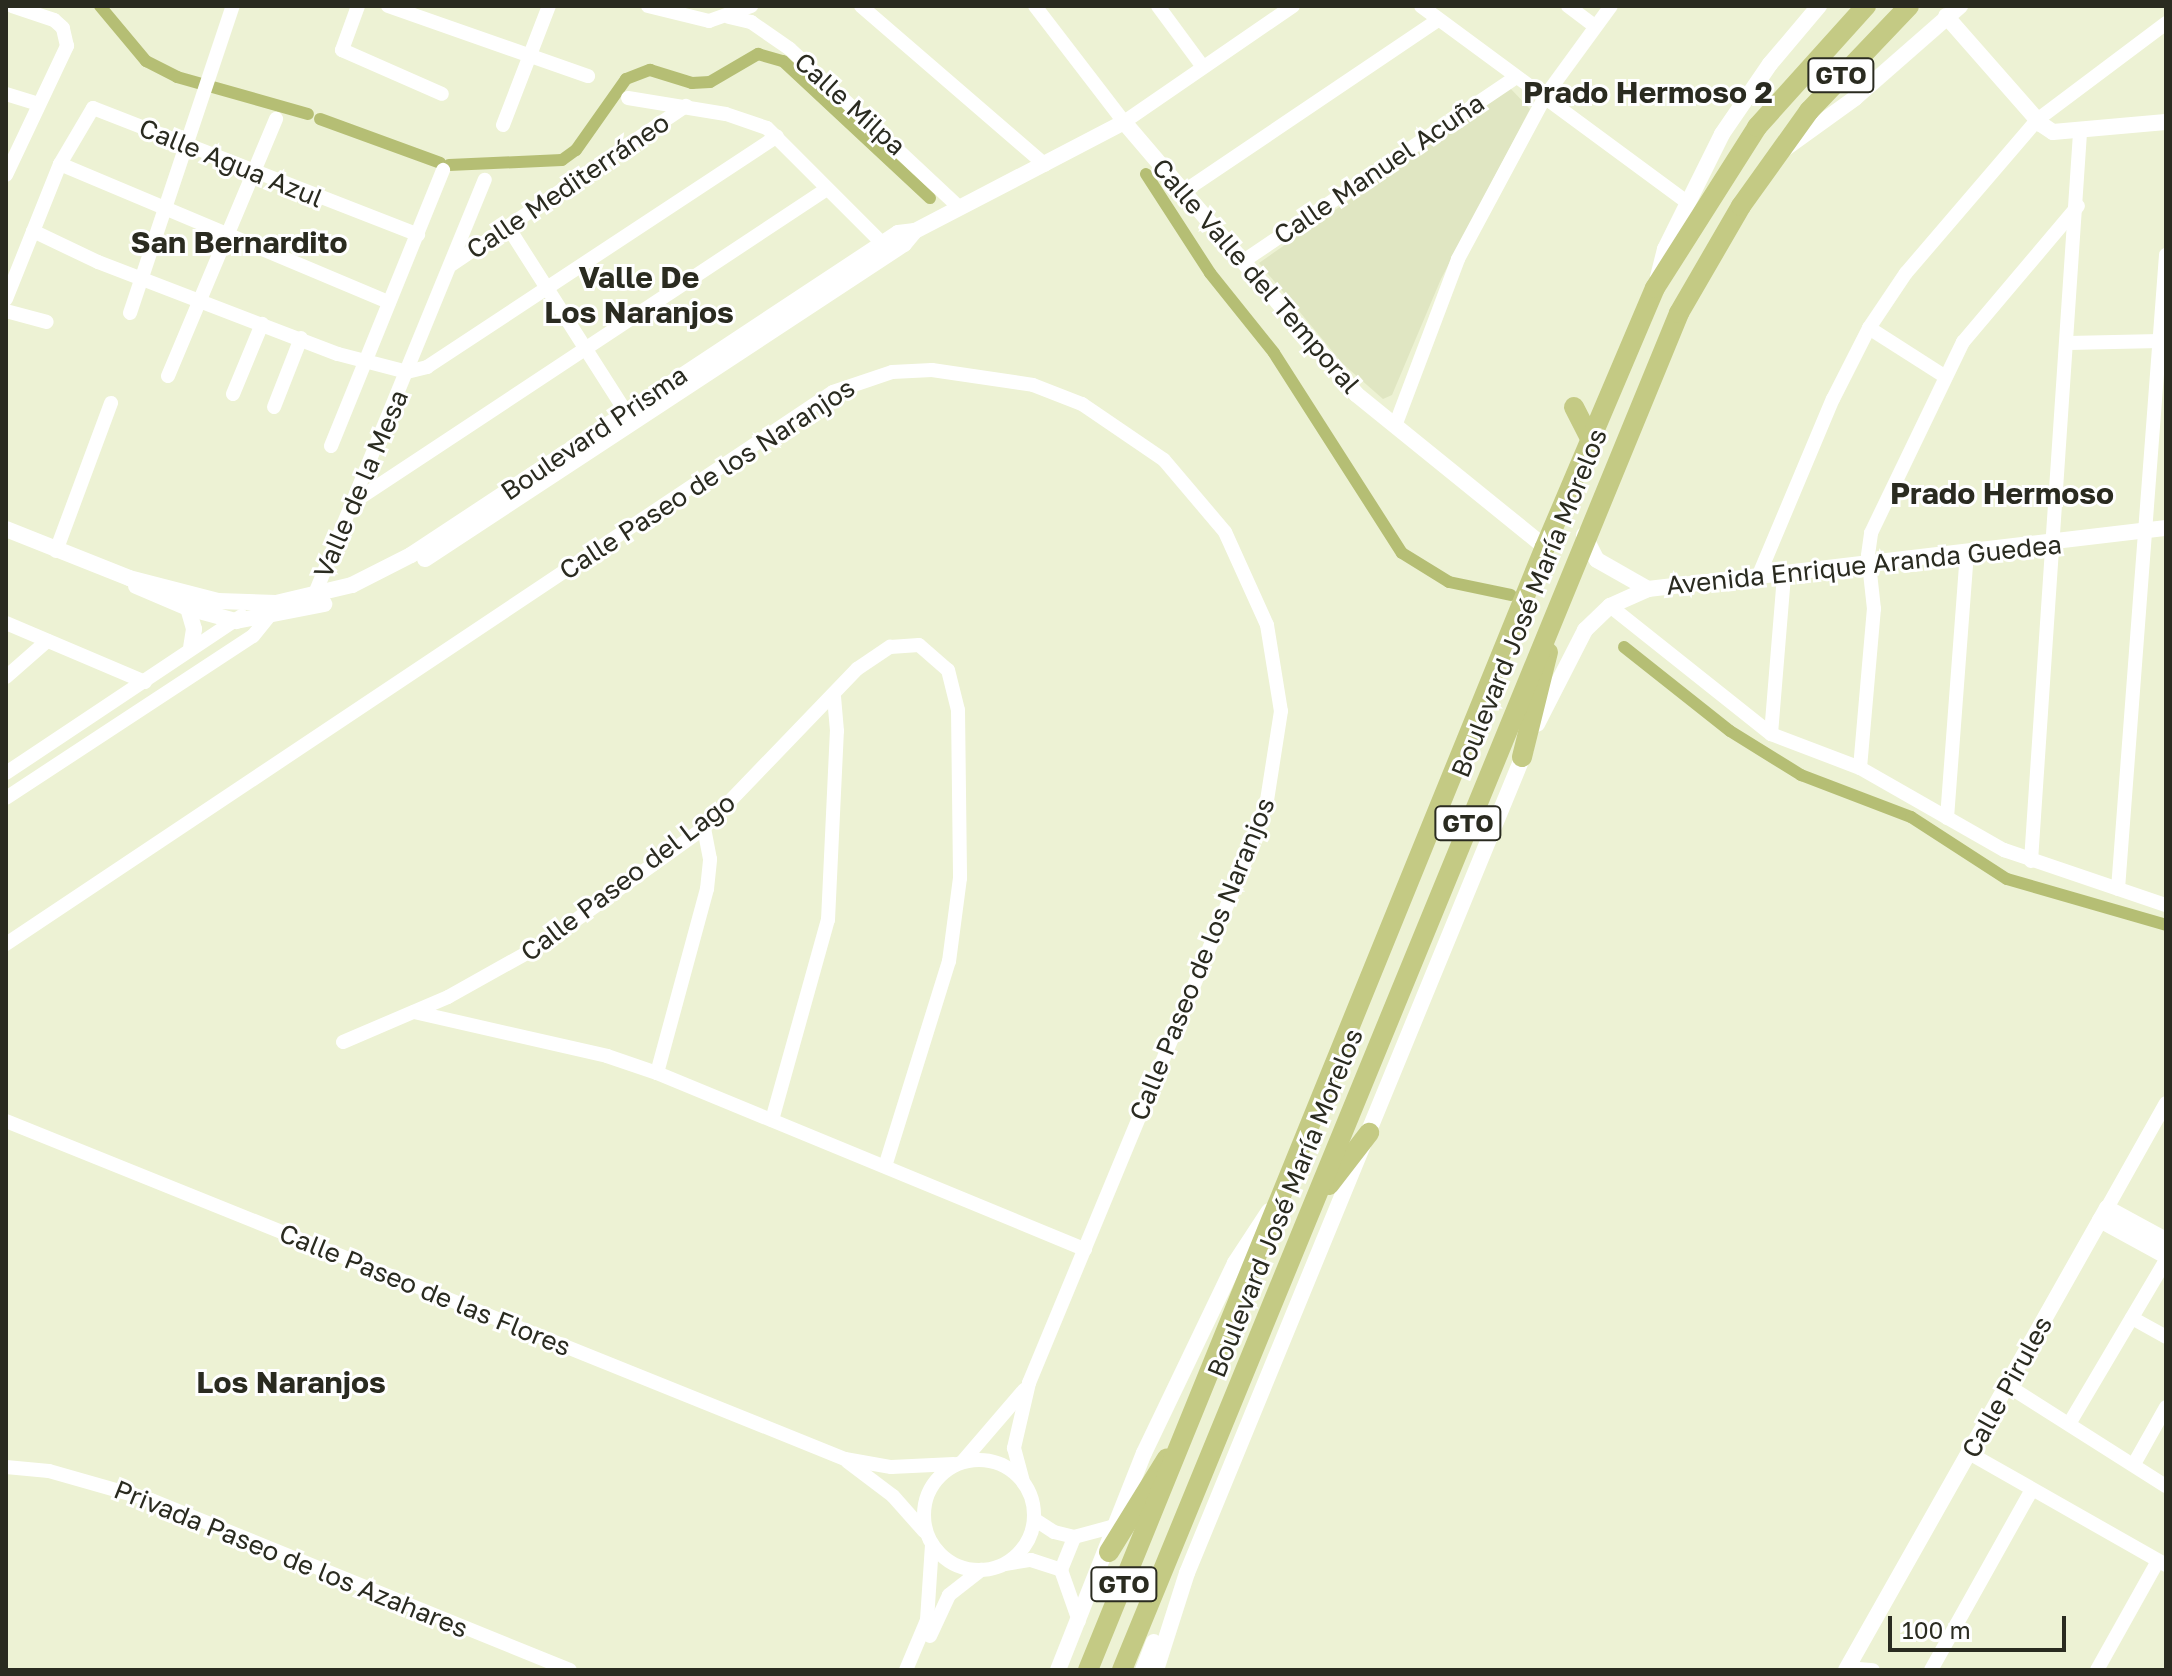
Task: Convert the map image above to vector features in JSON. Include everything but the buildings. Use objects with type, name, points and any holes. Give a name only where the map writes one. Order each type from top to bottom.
[{"type":"main road","name":"GTO","points":[[1655,288],[1757,127],[1866,6]]},
{"type":"main road","name":"Boulevard José María Morelos","points":[[1122,1670],[1584,535],[1692,286],[1809,111],[1909,6]]},
{"type":"main road","name":"Boulevard José María Morelos","points":[[1088,1670],[1545,547],[1655,288]]},
{"type":"main road","points":[[1574,407],[1590,439]]},
{"type":"main road","points":[[1522,757],[1566,580]]},
{"type":"main road","points":[[1311,1208],[1369,1133]]},
{"type":"main road","points":[[1109,1552],[1188,1429]]},
{"type":"street","points":[[7,172],[64,55],[67,37],[54,20],[12,6]]},
{"type":"street","points":[[130,313],[233,6]]},
{"type":"street","points":[[358,6],[342,50],[442,94]]},
{"type":"street","points":[[388,6],[588,76]]},
{"type":"street","points":[[503,125],[549,6]]},
{"type":"street","points":[[648,6],[693,21],[729,17],[751,6]]},
{"type":"street","points":[[861,6],[1045,165]]},
{"type":"street","name":"Calle Valle del Temporal","points":[[1035,6],[1124,122],[1321,356],[1395,426],[1545,547]]},
{"type":"street","points":[[1158,6],[1203,67]]},
{"type":"street","points":[[1124,122],[1203,67],[1272,11],[1293,6]]},
{"type":"street","points":[[1421,6],[1516,77],[1546,95],[1687,202]]},
{"type":"street","points":[[1568,6],[1595,26]]},
{"type":"street","points":[[1395,426],[1458,259],[1546,95],[1611,6]]},
{"type":"street","points":[[1655,288],[1665,249],[1687,202],[1745,97],[1819,6]]},
{"type":"street","points":[[1782,151],[1855,98],[1953,11],[2037,120],[2053,132],[2080,133],[2166,122]]},
{"type":"street","name":"Calle Milpa","points":[[729,17],[751,22],[790,49],[959,207]]},
{"type":"street","points":[[1183,192],[1438,20]]},
{"type":"street","points":[[1758,577],[1796,479],[1869,328],[1934,236],[2037,120],[2166,23]]},
{"type":"street","name":"Calle Manuel Acuña","points":[[1242,262],[1516,77]]},
{"type":"street","points":[[6,94],[39,104]]},
{"type":"street","points":[[628,98],[745,118],[777,136],[886,248]]},
{"type":"street","name":"Calle Mediterráneo","points":[[450,265],[686,106]]},
{"type":"street","name":"Calle Agua Azul","points":[[60,164],[90,109],[418,235]]},
{"type":"street","points":[[168,376],[276,119]]},
{"type":"street","name":"Boulevard Prisma","points":[[6,798],[253,636],[273,611],[378,574],[886,248],[1124,122]]},
{"type":"street","points":[[2031,861],[2078,206],[2080,133]]},
{"type":"street","points":[[33,231],[262,324],[363,361],[407,372],[427,367],[777,136]]},
{"type":"street","points":[[6,299],[60,164],[227,237],[389,302]]},
{"type":"street","points":[[331,446],[443,170]]},
{"type":"street","name":"Valle de la Mesa","points":[[314,596],[485,180]]},
{"type":"street","points":[[352,503],[827,189]]},
{"type":"street","points":[[1860,768],[1874,609],[1871,533],[1944,376],[1991,305],[2078,206]]},
{"type":"street","points":[[508,227],[628,416]]},
{"type":"street","points":[[2118,889],[2166,255]]},
{"type":"street","points":[[6,311],[47,322]]},
{"type":"street","points":[[233,394],[262,324]]},
{"type":"street","points":[[1869,328],[1944,376]]},
{"type":"street","points":[[274,407],[301,338]]},
{"type":"street","points":[[2068,343],[2160,341]]},
{"type":"street","name":"Calle Paseo de los Naranjos","points":[[6,944],[833,392],[892,372],[932,370],[1033,385],[1122,427],[1200,497],[1248,576],[1277,668],[1281,711],[1267,800],[1245,862],[1029,1383],[1014,1448],[1023,1481]]},
{"type":"street","points":[[56,551],[111,403]]},
{"type":"street","name":"Boulevard Prisma","points":[[273,611],[383,583],[628,416]]},
{"type":"street","name":"Avenida Enrique Aranda Guedea","points":[[1584,535],[1597,560],[1648,589],[2166,528]]},
{"type":"street","points":[[6,529],[129,578],[218,601],[252,604],[273,611]]},
{"type":"street","points":[[1947,818],[1967,553]]},
{"type":"street","points":[[1771,734],[1784,575]]},
{"type":"street","points":[[129,578],[138,588],[188,608],[236,621]]},
{"type":"street","name":"Boulevard José María Morelos","points":[[1156,1670],[1187,1573],[1522,757],[1568,656],[1585,630],[1610,606],[1648,589]]},
{"type":"street","points":[[236,621],[252,604]]},
{"type":"street","points":[[1610,606],[1771,734],[1860,768],[2031,861],[2166,905]]},
{"type":"street","points":[[188,608],[194,629],[191,647]]},
{"type":"street","points":[[6,773],[145,682],[191,647],[236,621],[273,611]]},
{"type":"street","points":[[6,623],[145,682]]},
{"type":"street","points":[[6,677],[47,641]]},
{"type":"street","name":"Calle Paseo del Lago","points":[[343,1042],[504,969],[704,828],[834,694],[890,647],[919,645],[948,670],[958,710],[956,921],[949,961],[885,1166]]},
{"type":"street","points":[[772,1120],[828,920],[834,694]]},
{"type":"street","points":[[657,1073],[704,904],[710,859],[704,828]]},
{"type":"street","points":[[414,1012],[607,1056],[657,1073],[1085,1249]]},
{"type":"street","name":"Calle Pirules","points":[[1847,1669],[2166,1103]]},
{"type":"street","name":"Calle Paseo de las Flores","points":[[6,1121],[845,1459],[891,1467],[958,1463]]},
{"type":"street","points":[[1058,1670],[1109,1552],[1115,1526],[1235,1263],[1281,1193]]},
{"type":"street","points":[[2104,1214],[2166,1240]]},
{"type":"street","points":[[2069,1424],[2166,1258],[2104,1214]]},
{"type":"street","points":[[2132,1318],[2166,1337]]},
{"type":"street","name":"Calle Paseo de los Naranjos","points":[[958,1463],[1029,1383]]},
{"type":"street","points":[[2005,1384],[2166,1486]]},
{"type":"street","points":[[2134,1464],[2166,1407]]},
{"type":"street","points":[[1969,1453],[2162,1563],[2097,1670]]},
{"type":"street","name":"Calle Paseo de las Flores","points":[[845,1459],[893,1496],[929,1540]]},
{"type":"street","points":[[906,1670],[927,1620],[927,1494],[958,1463],[1002,1464],[1023,1481],[1034,1519],[1025,1545],[1005,1564]]},
{"type":"street","name":"Privada Paseo de los Azahares","points":[[6,1467],[49,1471],[151,1500],[570,1670]]},
{"type":"street","points":[[1931,1670],[2032,1489]]},
{"type":"street","points":[[1034,1519],[1054,1532],[1074,1537],[1115,1526]]},
{"type":"street","points":[[1074,1537],[1061,1570],[1079,1621]]},
{"type":"street","points":[[929,1540],[949,1561],[981,1570]]},
{"type":"street","points":[[916,1670],[949,1595],[981,1570],[1031,1560],[1061,1570]]},
{"type":"street","points":[[1143,1670],[1187,1573]]},
{"type":"street","points":[[1847,1669],[1873,1670]]},
{"type":"shaded area","points":[[1510,88],[1530,109],[1441,279],[1392,395],[1383,399],[1343,364],[1259,263]]},
{"type":"waterway","points":[[100,6],[146,61],[177,77],[308,114]]},
{"type":"waterway","points":[[449,165],[562,160],[576,150],[626,79],[650,70],[692,83],[710,82],[758,54],[783,61],[930,198]]},
{"type":"waterway","points":[[320,119],[440,163]]},
{"type":"waterway","points":[[1146,174],[1210,273],[1274,353],[1402,553],[1449,582],[1511,595]]},
{"type":"waterway","points":[[1624,647],[1730,731],[1801,775],[1911,817],[2007,879],[2166,925]]},
{"type":"district","name":"Prado Hermoso 2","points":[[1648,92]]},
{"type":"district","name":"San Bernardito","points":[[239,242]]},
{"type":"district","name":"Valle De Los Naranjos","points":[[639,294]]},
{"type":"district","name":"Prado Hermoso","points":[[2002,493]]},
{"type":"district","name":"Los Naranjos","points":[[291,1382]]}]
